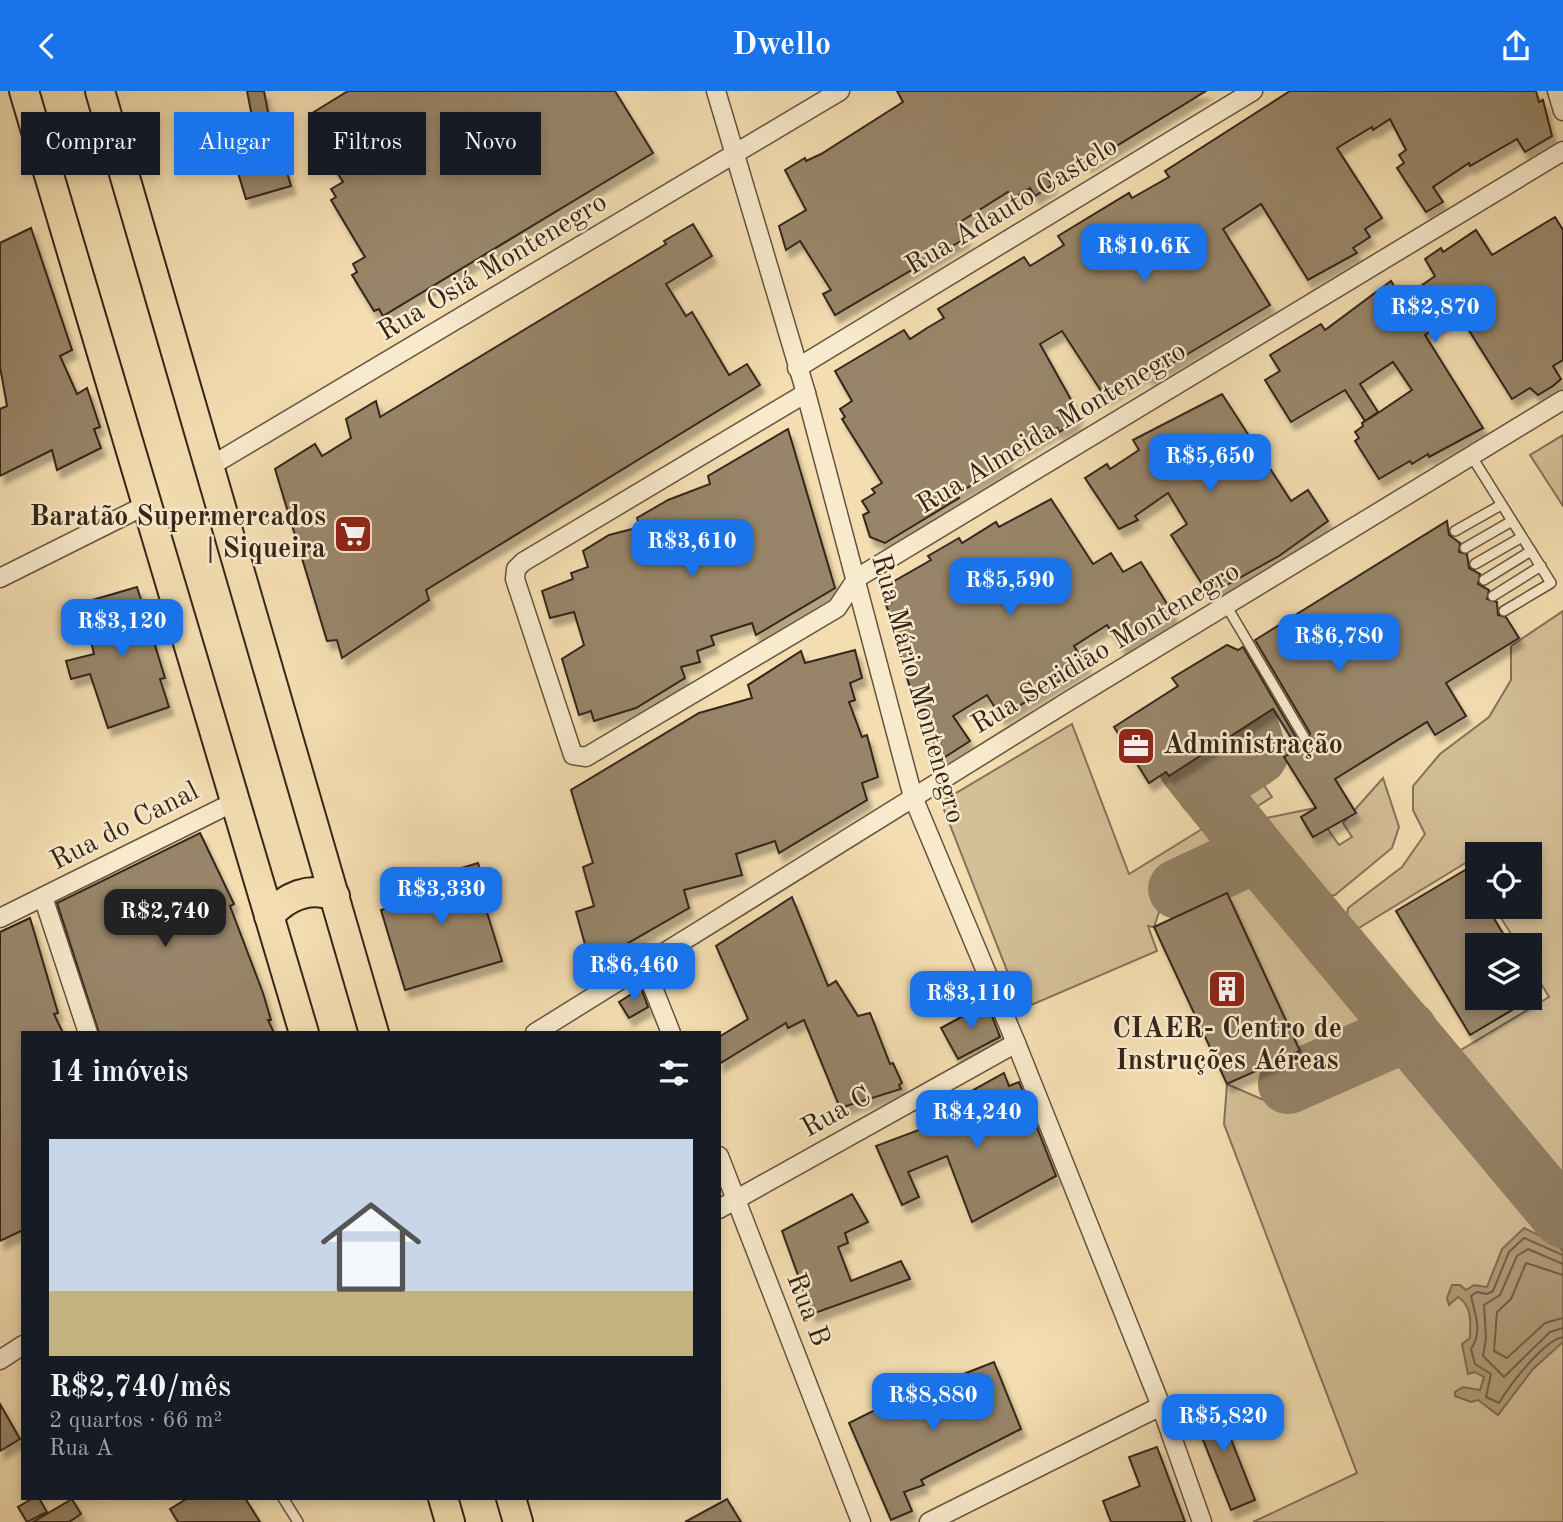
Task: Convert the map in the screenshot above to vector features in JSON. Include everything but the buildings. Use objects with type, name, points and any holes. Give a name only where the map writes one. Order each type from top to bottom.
[{"type":"main road","points":[[24,91],[303,1031]]},
{"type":"main road","points":[[100,91],[373,1031]]},
{"type":"main road","points":[[269,916],[280,904],[305,892],[335,896]]},
{"type":"main road","points":[[444,1500],[450,1522]]},
{"type":"main road","points":[[512,1500],[518,1522]]},
{"type":"street","name":"Rua Mário Montenegro","points":[[716,91],[733,157],[806,393],[913,797],[1016,1043],[1161,1406],[1202,1522]]},
{"type":"street","name":"Rua Osiá Montenegro","points":[[209,467],[840,91]]},
{"type":"street","name":"Rua Adauto Castelo","points":[[797,368],[1253,91]]},
{"type":"street","points":[[1558,91],[1563,111]]},
{"type":"street","name":"Rua Almeida Montenegro","points":[[806,393],[523,562],[516,569],[514,579],[570,751],[577,757],[586,757],[837,608],[857,578],[1563,151]]},
{"type":"street","name":"Rua Seridião Montenegro","points":[[538,1031],[913,797],[1563,400]]},
{"type":"street","points":[[0,578],[146,505]]},
{"type":"street","name":"Rua do Canal","points":[[0,918],[236,801]]},
{"type":"street","points":[[43,897],[87,1031]]},
{"type":"street","points":[[644,965],[670,1031]]},
{"type":"street","name":"Rua C","points":[[721,1208],[1016,1043]]},
{"type":"street","name":"Rua B","points":[[721,1161],[861,1522]]},
{"type":"street","points":[[0,1360],[21,1346]]},
{"type":"street","points":[[929,1522],[1161,1406]]},
{"type":"lane","points":[[1472,457],[1551,583],[1504,611]]},
{"type":"lane","points":[[1455,531],[1502,505]]},
{"type":"lane","points":[[1465,548],[1511,521]]},
{"type":"lane","points":[[1475,564],[1522,537]]},
{"type":"lane","points":[[1484,580],[1531,551]]},
{"type":"lane","points":[[1493,596],[1541,566]]},
{"type":"lane","points":[[1227,607],[1304,737]]},
{"type":"lane","points":[[284,1500],[298,1522]]},
{"type":"shaded area","points":[[1563,435],[1563,506],[1530,455]]},
{"type":"shaded area","points":[[1563,611],[1561,1198],[1446,1059],[1527,1010],[1542,1010],[1542,1001],[1549,997],[1542,985],[1542,933],[1510,933],[1502,919],[1542,919],[1542,842],[1465,842],[1465,863],[1344,937],[1348,908],[1402,867],[1425,834],[1413,810],[1413,786],[1440,754],[1489,717],[1511,680],[1511,646]]},
{"type":"shaded area","points":[[1072,724],[1129,874],[1202,829],[1197,821],[1200,820],[1228,831],[1241,849],[1168,885],[1154,927],[1148,926],[1157,951],[1022,1009],[941,802]]},
{"type":"shaded area","points":[[1252,778],[1263,784],[1272,797],[1245,814],[1228,793],[1230,787]]},
{"type":"shaded area","points":[[1383,778],[1399,827],[1392,848],[1335,895],[1312,898],[1252,821],[1315,808],[1301,817],[1313,837],[1327,828],[1339,845],[1352,837],[1343,823]]},
{"type":"shaded area","points":[[1245,865],[1259,873],[1387,1025],[1386,1033],[1311,1066],[1302,1047],[1300,1051],[1227,893],[1193,901],[1198,886]]},
{"type":"shaded area","points":[[1390,1050],[1408,1050],[1563,1237],[1563,1522],[1253,1522],[1357,1473],[1224,1124],[1227,1084],[1273,1104]]},
{"type":"water","points":[[1524,1228],[1558,1245],[1563,1252],[1563,1342],[1533,1369],[1498,1415],[1478,1400],[1471,1402],[1455,1396],[1455,1392],[1463,1387],[1480,1390],[1484,1377],[1475,1372],[1468,1374],[1462,1344],[1470,1338],[1470,1315],[1466,1305],[1458,1297],[1449,1305],[1447,1298],[1452,1285],[1460,1285],[1466,1290],[1474,1285],[1487,1287],[1502,1249]]},
{"type":"taxiway","points":[[1206,789],[1258,755],[1249,728]]},
{"type":"taxiway","points":[[1188,766],[1257,852]]},
{"type":"taxiway","points":[[1178,889],[1257,852],[1563,1218]]},
{"type":"taxiway","points":[[1288,1084],[1408,1031]]},
{"type":"place","name":"Baratão Supermercados | Siqueira","points":[[353,534]]},
{"type":"place","name":"Administração","points":[[1136,746]]},
{"type":"place","name":"CIAER- Centro de Instruções Aéreas","points":[[1227,989]]}]
